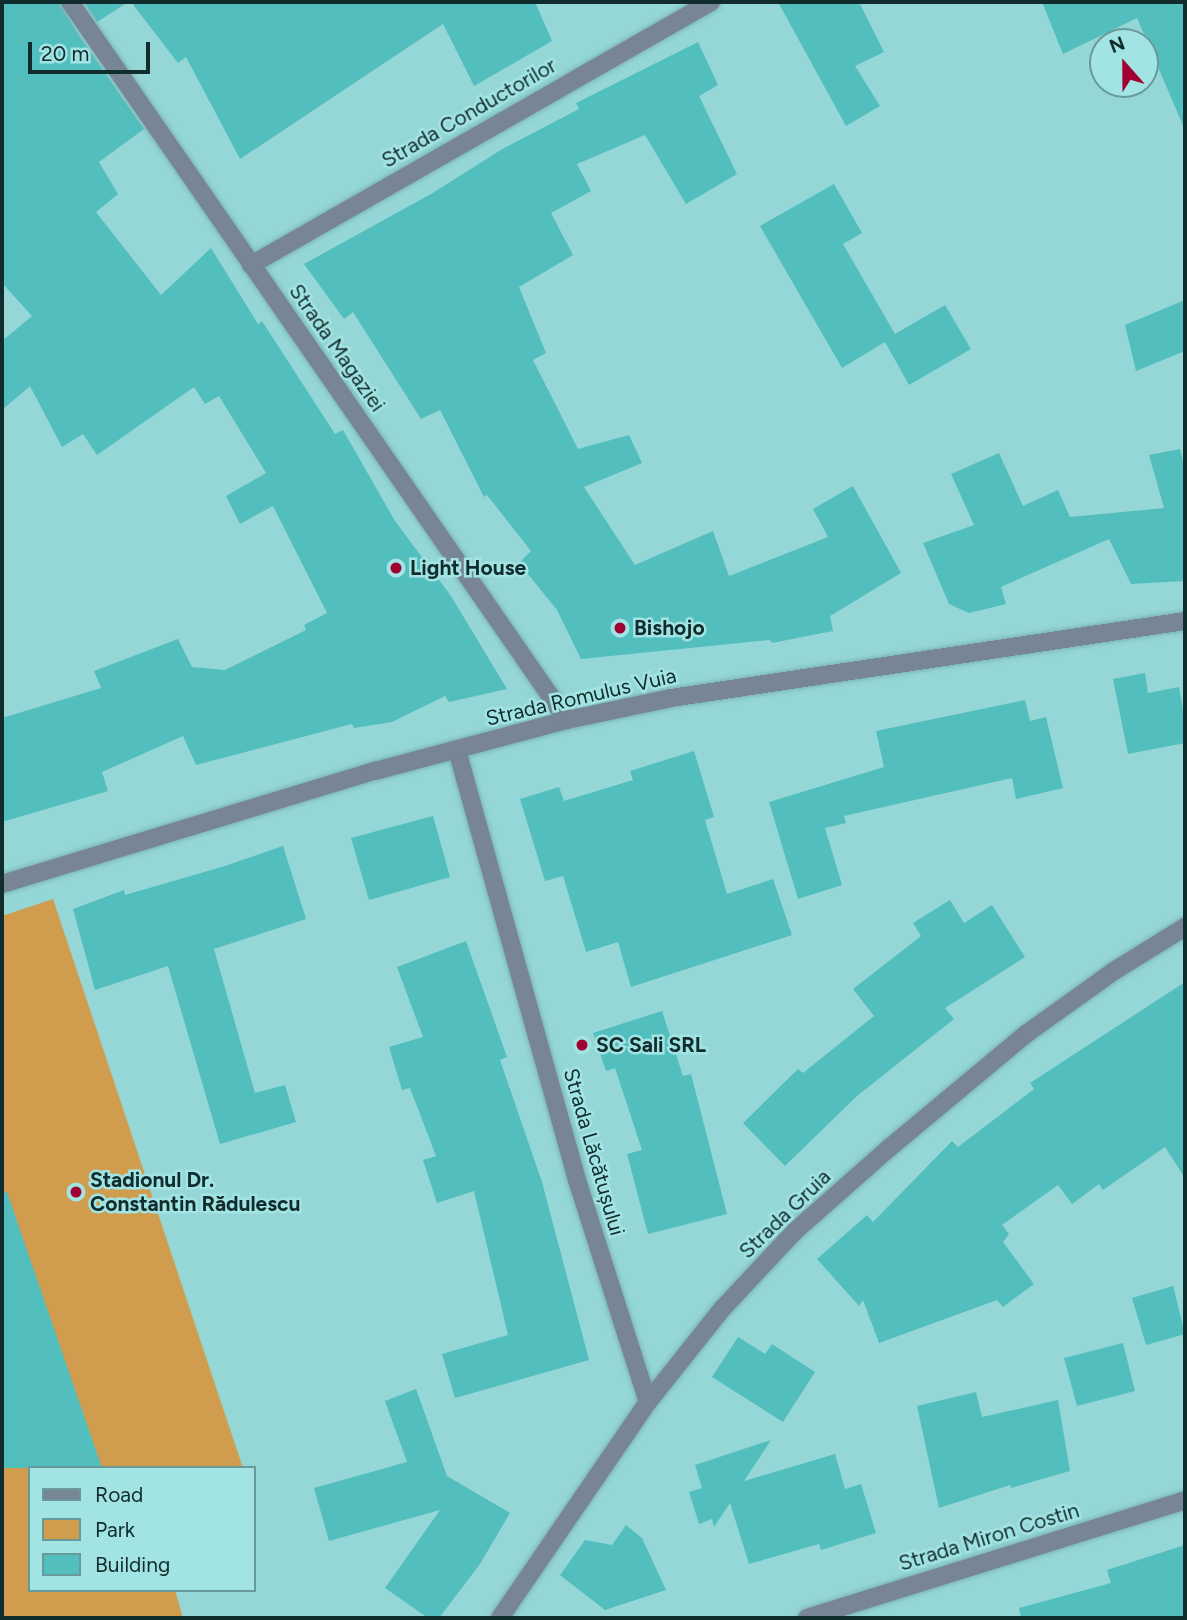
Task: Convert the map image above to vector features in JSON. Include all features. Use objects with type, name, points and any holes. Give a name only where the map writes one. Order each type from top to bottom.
[{"type":"street","name":"Strada Magaziei","points":[[70,2],[567,720]]},
{"type":"street","name":"Strada Conductorilor","points":[[251,265],[711,2]]},
{"type":"street","name":"Strada Romulus Vuia","points":[[2,884],[376,771],[567,720],[671,698],[1185,621]]},
{"type":"street","name":"Strada Lăcătușului","points":[[457,750],[577,1180],[648,1402]]},
{"type":"street","name":"Strada Gruia","points":[[500,1618],[648,1402],[722,1309],[795,1231],[1026,1034],[1114,971],[1185,927]]},
{"type":"street","name":"Strada Miron Costin","points":[[807,1618],[1185,1500]]},
{"type":"green space","name":"Stadionul Dr. Constantin Rădulescu","points":[[53,899],[242,1466],[28,1466],[28,1592],[176,1592],[183,1618],[2,1618],[2,916]]},
{"type":"building","points":[[2,2],[59,2],[144,129],[99,162],[118,194],[96,212],[161,295],[211,248],[258,324],[262,321],[335,434],[343,430],[395,521],[451,596],[507,689],[449,702],[445,696],[392,722],[354,728],[352,724],[196,765],[183,736],[102,772],[108,791],[2,822],[2,718],[101,688],[94,671],[178,639],[192,667],[225,670],[306,630],[304,625],[327,613],[273,506],[240,524],[226,496],[266,473],[219,396],[205,404],[194,387],[97,455],[83,434],[62,447],[30,386],[2,410],[2,341],[32,316],[2,283]]},
{"type":"building","points":[[84,2],[128,2],[97,22]]},
{"type":"building","points":[[131,2],[535,2],[552,41],[474,86],[443,24],[240,159],[186,57],[178,63]]},
{"type":"building","points":[[778,2],[859,2],[884,52],[855,66],[880,106],[846,126]]},
{"type":"building","points":[[1042,2],[1185,2],[1185,130],[1159,69],[1159,28],[1141,28],[1137,18],[1116,28],[1089,28],[1089,41],[1063,54]]},
{"type":"building","points":[[698,42],[718,85],[699,96],[737,174],[686,204],[645,135],[577,164],[591,191],[551,213],[573,255],[519,287],[546,353],[533,360],[578,449],[629,435],[642,463],[584,487],[635,565],[713,531],[729,576],[828,537],[813,509],[853,486],[901,573],[830,616],[833,631],[772,643],[770,640],[581,659],[557,610],[519,563],[531,551],[487,495],[484,497],[440,410],[421,419],[353,312],[344,319],[304,264],[431,194],[504,148],[579,109],[576,103]]},
{"type":"building","points":[[834,184],[862,233],[843,244],[895,334],[945,305],[971,349],[909,385],[885,342],[842,368],[760,226]]},
{"type":"building","points":[[1185,300],[1185,351],[1136,371],[1125,325]]},
{"type":"building","points":[[1180,449],[1185,469],[1185,581],[1131,584],[1109,539],[1001,587],[1006,604],[969,613],[949,604],[923,543],[974,525],[951,474],[999,453],[1023,506],[1058,490],[1070,517],[1164,508],[1149,455]]},
{"type":"building","points":[[1145,673],[1148,693],[1179,687],[1185,720],[1185,743],[1128,754],[1113,679]]},
{"type":"building","points":[[1025,700],[1030,721],[1046,717],[1063,788],[1016,799],[1012,778],[844,816],[846,823],[825,828],[842,885],[798,899],[769,802],[884,767],[876,731]]},
{"type":"building","points":[[694,751],[714,817],[705,820],[727,894],[773,879],[792,935],[631,987],[618,942],[586,952],[563,876],[545,881],[520,799],[559,787],[564,801],[633,780],[630,771]]},
{"type":"building","points":[[433,816],[450,877],[369,900],[351,838]]},
{"type":"building","points":[[283,846],[306,919],[214,949],[255,1093],[285,1085],[296,1122],[220,1144],[168,966],[95,990],[73,909],[124,890],[125,895]]},
{"type":"building","points":[[950,900],[964,923],[992,905],[1025,957],[945,1008],[954,1019],[857,1096],[785,1166],[743,1123],[798,1069],[803,1073],[874,1016],[853,989],[921,936],[913,923]]},
{"type":"building","points":[[466,941],[507,1057],[500,1060],[542,1182],[589,1360],[455,1398],[442,1354],[508,1335],[474,1191],[437,1203],[423,1160],[436,1156],[410,1088],[402,1090],[389,1047],[423,1037],[397,967]]},
{"type":"building","points":[[1185,982],[1185,1178],[1165,1147],[1103,1190],[1099,1184],[1072,1204],[1058,1185],[1002,1225],[1009,1234],[1003,1242],[1034,1284],[1003,1307],[997,1300],[879,1343],[863,1300],[859,1306],[817,1259],[867,1215],[873,1222],[952,1141],[958,1147],[1034,1089],[1030,1083]]},
{"type":"building","points":[[662,1011],[683,1076],[691,1074],[727,1214],[648,1234],[627,1154],[642,1150],[615,1068],[606,1071],[593,1033]]},
{"type":"building","points":[[7,1192],[101,1466],[2,1468],[2,1193]]},
{"type":"building","points":[[1173,1286],[1185,1334],[1146,1345],[1132,1298]]},
{"type":"building","points":[[738,1337],[765,1354],[772,1344],[815,1372],[783,1422],[712,1377]]},
{"type":"building","points":[[1123,1343],[1135,1391],[1077,1406],[1064,1358]]},
{"type":"building","points":[[416,1389],[447,1476],[510,1513],[480,1564],[439,1618],[428,1618],[385,1588],[440,1510],[329,1541],[314,1488],[407,1462],[385,1401]]},
{"type":"building","points":[[976,1392],[982,1417],[1058,1400],[1070,1471],[1011,1488],[1010,1485],[939,1508],[917,1406]]},
{"type":"building","points":[[771,1440],[744,1481],[835,1454],[845,1489],[861,1484],[876,1533],[821,1550],[819,1544],[749,1564],[730,1503],[714,1527],[712,1519],[699,1524],[689,1492],[702,1488],[695,1465]]},
{"type":"building","points":[[626,1525],[642,1538],[666,1590],[605,1610],[560,1575],[585,1540],[612,1545]]},
{"type":"building","points":[[1185,1545],[1185,1618],[1021,1618],[1019,1608],[1111,1583],[1107,1570]]},
{"type":"place","name":"Light House","points":[[396,568]]},
{"type":"place","name":"Bishojo","points":[[620,628]]},
{"type":"place","name":"SC Sali SRL","points":[[582,1045]]},
{"type":"place","name":"Stadionul Dr. Constantin Rădulescu","points":[[76,1192]]}]
